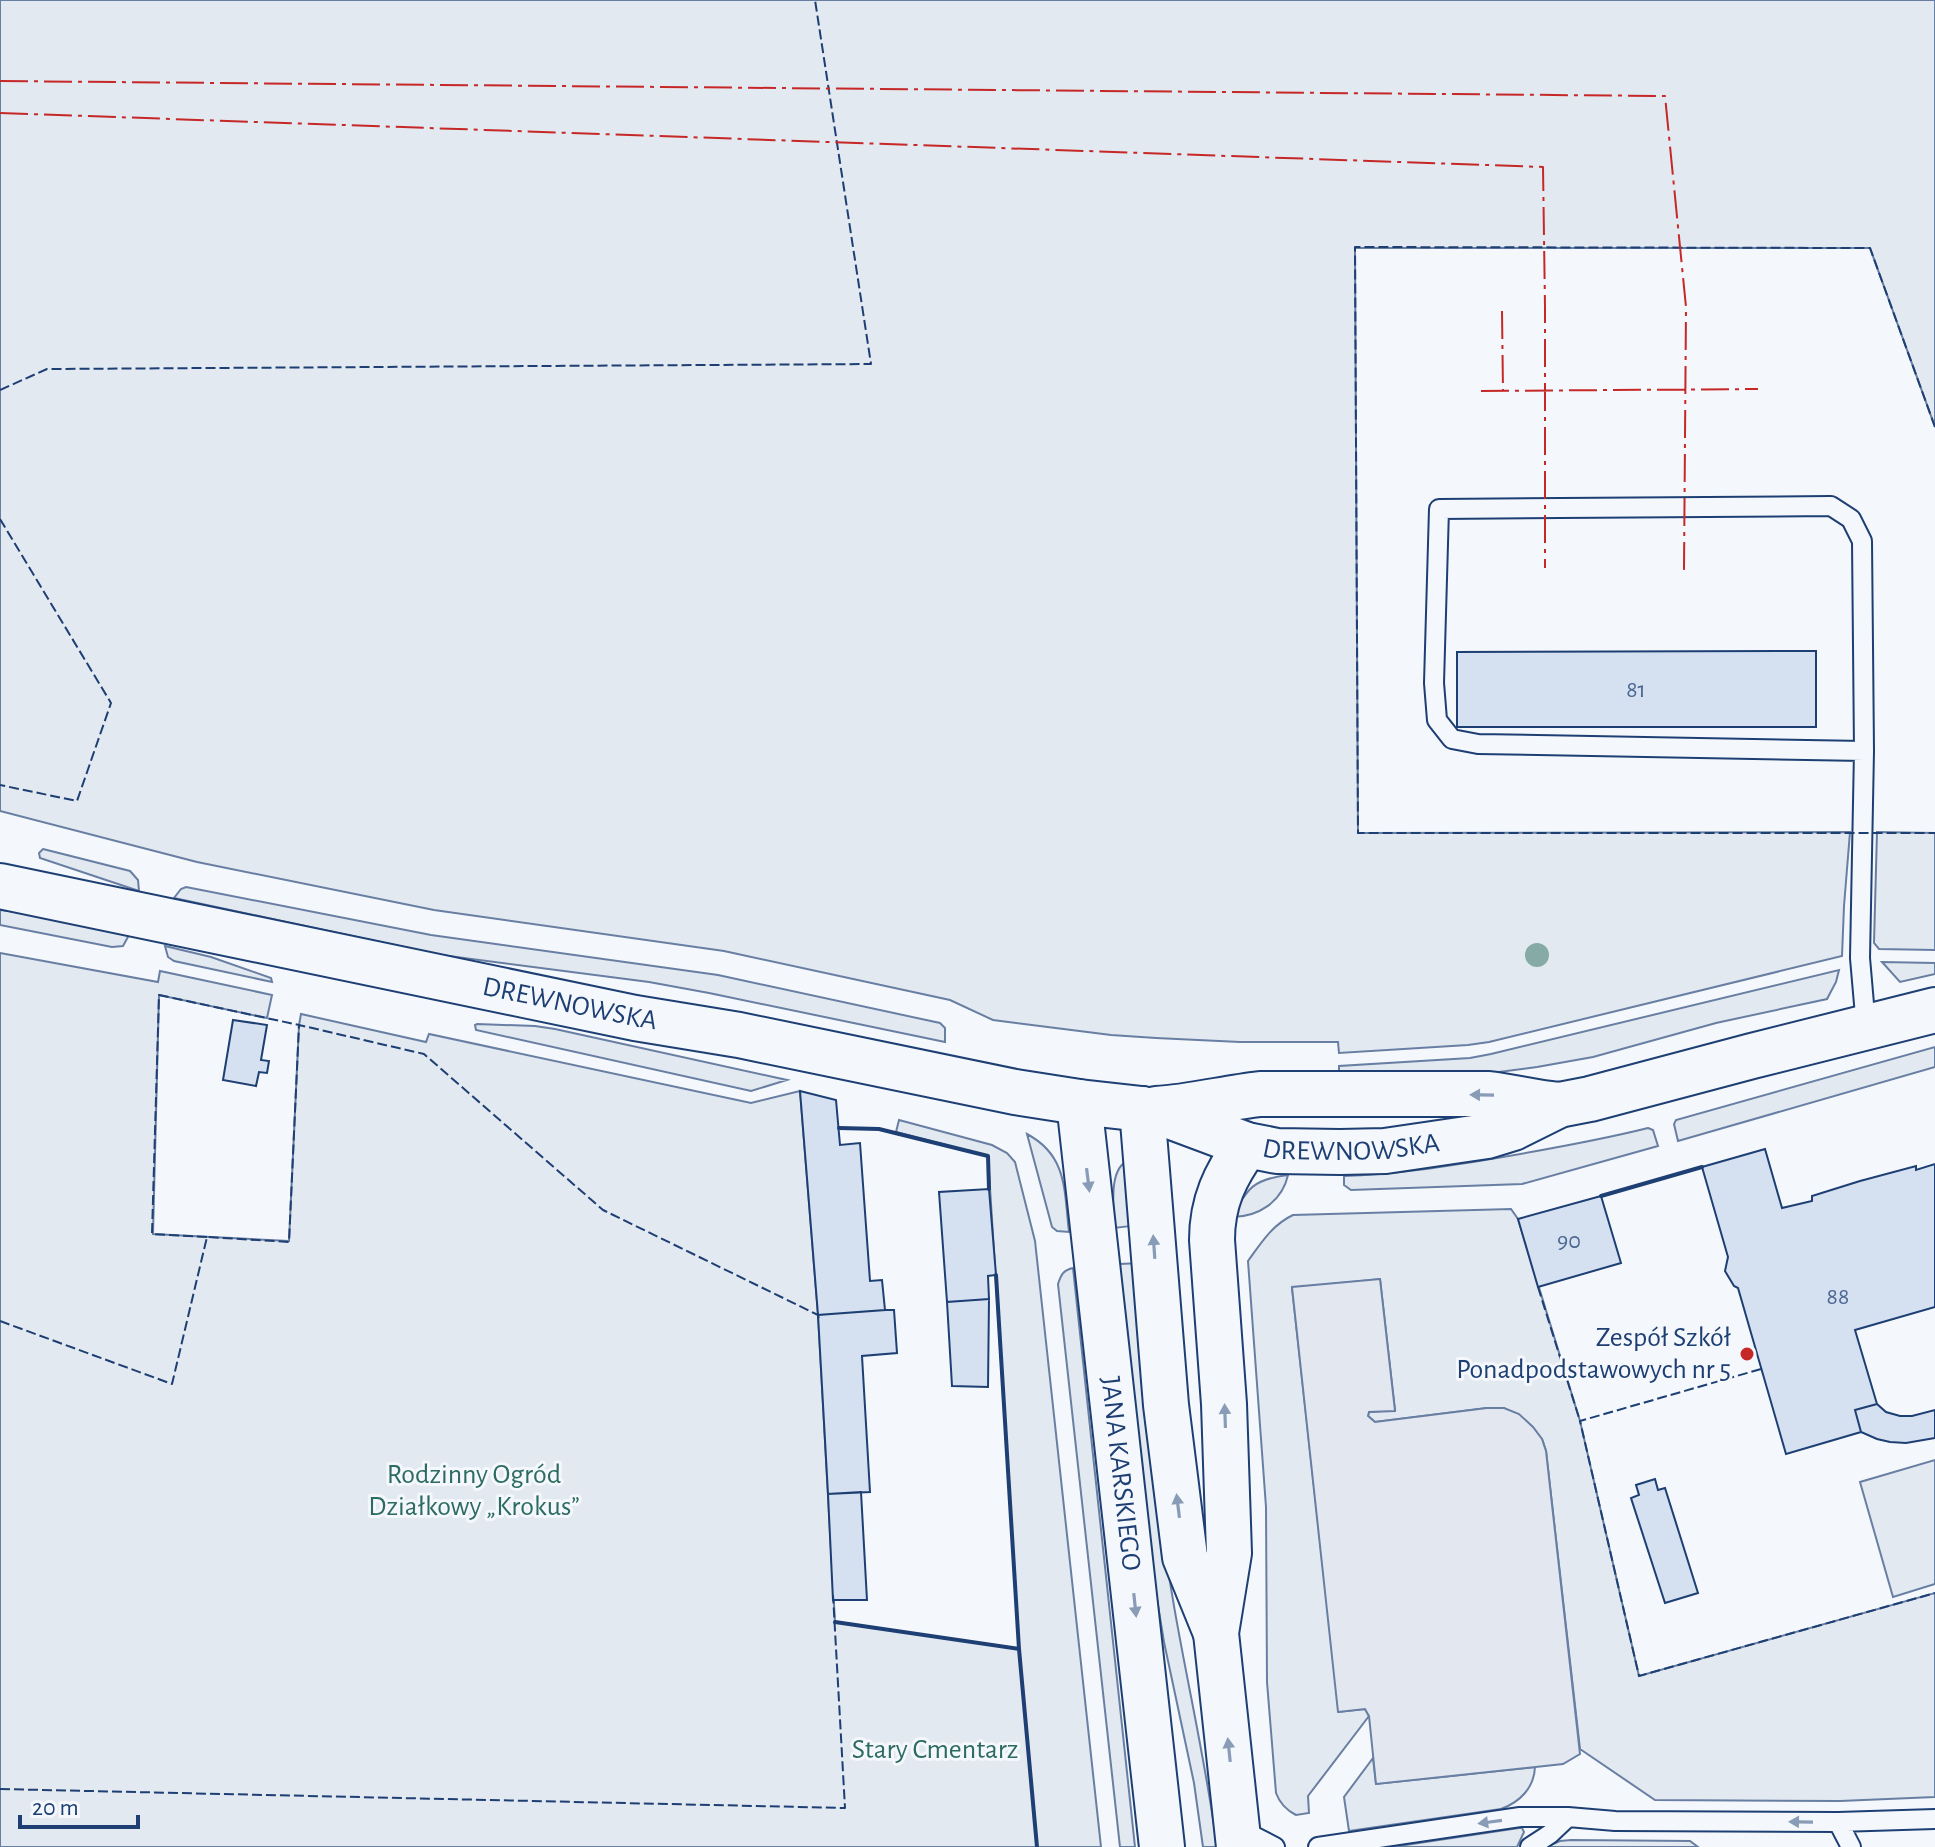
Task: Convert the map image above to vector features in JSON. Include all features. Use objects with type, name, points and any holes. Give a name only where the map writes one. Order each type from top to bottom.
[{"type":"main road","name":"DREWNOWSKA","points":[[0,886],[620,1015],[1079,1102],[1142,1109],[1174,1108],[1260,1094],[1489,1094],[1559,1105]]},
{"type":"main road","name":"DREWNOWSKA","points":[[1142,1109],[1247,1145],[1277,1151],[1385,1151],[1434,1145],[1513,1128],[1559,1105],[1935,1010]]},
{"type":"main road","name":"JANA KARSKIEGO","points":[[1079,1102],[1162,1847]]},
{"type":"main road","name":"JANA KARSKIEGO","points":[[1142,1109],[1166,1405],[1185,1557],[1216,1633]]},
{"type":"main road","name":"JANA KARSKIEGO","points":[[1238,1837],[1216,1633],[1229,1553],[1224,1404],[1212,1221],[1216,1198],[1233,1164],[1247,1145]]},
{"type":"lane","points":[[1864,751],[1478,744],[1452,739],[1437,720],[1434,683],[1439,509],[1831,506],[1851,519],[1862,541],[1864,751],[1860,958],[1866,1027]]},
{"type":"lane","points":[[1318,1847],[1520,1817],[1615,1821],[1935,1819]]},
{"type":"lane","points":[[1530,1847],[1568,1817]]},
{"type":"lane","points":[[1838,1822],[1851,1847]]},
{"type":"lane","points":[[1238,1837],[1275,1847]]},
{"type":"green space","points":[[0,0],[1935,0],[1935,427],[1870,248],[1355,248],[1358,833],[1850,832],[1842,956],[1489,1042],[1339,1053],[1338,1042],[1156,1038],[993,1020],[950,1000],[724,951],[434,910],[197,862],[0,811]]},
{"type":"green space","points":[[1877,832],[1935,833],[1935,950],[1879,949],[1874,943]]},
{"type":"green space","points":[[43,849],[130,871],[138,880],[139,891],[40,858],[39,853]]},
{"type":"green space","points":[[186,887],[431,935],[718,975],[940,1023],[945,1028],[945,1042],[649,982],[441,955],[174,898]]},
{"type":"green space","points":[[0,910],[129,935],[123,946],[112,947],[0,925]]},
{"type":"green space","points":[[165,946],[211,957],[271,978],[272,982],[174,961],[168,957]]},
{"type":"green space","name":"Rodzinny Ogród Działkowy „Krokus”","points":[[0,953],[158,982],[160,971],[272,995],[267,1018],[159,995],[153,1234],[289,1241],[301,1014],[426,1042],[429,1034],[751,1103],[800,1091],[818,1315],[835,1622],[1019,1649],[988,1156],[896,1132],[899,1120],[992,1145],[1007,1153],[1015,1162],[1035,1241],[1101,1847],[0,1847]]},
{"type":"green space","points":[[1882,962],[1935,963],[1935,974],[1900,982]]},
{"type":"green space","points":[[1839,970],[1827,999],[1716,1023],[1593,1057],[1491,1073],[1339,1073],[1339,1066],[1491,1054]]},
{"type":"green space","points":[[477,1024],[555,1029],[787,1080],[751,1091],[476,1030]]},
{"type":"green space","points":[[1935,1047],[1935,1067],[1678,1141],[1676,1120]]},
{"type":"green space","points":[[1648,1128],[1653,1130],[1658,1146],[1522,1184],[1351,1190],[1344,1185],[1344,1176],[1454,1165]]},
{"type":"green space","points":[[1027,1134],[1050,1153],[1057,1164],[1062,1176],[1069,1232],[1057,1231],[1052,1227]]},
{"type":"green space","points":[[1128,1161],[1140,1225],[1114,1228],[1115,1181],[1117,1172]]},
{"type":"green space","points":[[1288,1175],[1280,1193],[1268,1206],[1251,1214],[1232,1217],[1247,1192],[1259,1182]]},
{"type":"green space","points":[[1511,1209],[1518,1219],[1580,1421],[1639,1676],[1935,1593],[1935,1797],[1840,1801],[1655,1800],[1580,1749],[1546,1451],[1542,1439],[1504,1408],[1375,1422],[1368,1416],[1369,1412],[1395,1410],[1380,1279],[1292,1288],[1339,1712],[1365,1709],[1369,1716],[1308,1796],[1309,1813],[1296,1815],[1281,1803],[1276,1793],[1267,1682],[1266,1507],[1248,1261],[1273,1229],[1293,1215]]},
{"type":"green space","points":[[1142,1263],[1167,1564],[1217,1847],[1203,1847],[1194,1783],[1155,1587],[1119,1264]]},
{"type":"green space","points":[[1073,1268],[1135,1847],[1120,1847],[1058,1284],[1063,1273]]},
{"type":"green space","points":[[1935,1460],[1935,1584],[1893,1597],[1860,1482]]},
{"type":"green space","points":[[1373,1758],[1376,1784],[1535,1767],[1525,1793],[1501,1809],[1349,1831],[1344,1797]]},
{"type":"green space","points":[[1522,1828],[1524,1832],[1517,1847],[1392,1847]]},
{"type":"green space","points":[[1571,1840],[1690,1841],[1698,1847],[1546,1847]]},
{"type":"shaded area","points":[[1380,1279],[1395,1411],[1369,1412],[1368,1416],[1375,1422],[1504,1408],[1519,1414],[1542,1439],[1546,1451],[1580,1754],[1563,1764],[1376,1784],[1369,1716],[1365,1709],[1338,1712],[1292,1287]]},
{"type":"building","points":[[1816,651],[1816,727],[1457,727],[1457,652]]},
{"type":"building","points":[[233,1020],[267,1025],[261,1060],[269,1061],[267,1073],[259,1072],[256,1086],[223,1080]]},
{"type":"building","points":[[800,1091],[836,1100],[840,1145],[860,1143],[870,1281],[882,1280],[885,1310],[818,1315]]},
{"type":"building","points":[[1765,1149],[1782,1208],[1812,1201],[1812,1196],[1860,1181],[1935,1164],[1935,1307],[1855,1330],[1877,1404],[1855,1410],[1861,1432],[1786,1454],[1738,1288],[1725,1271],[1728,1257],[1702,1167]]},
{"type":"building","points":[[989,1189],[996,1275],[988,1276],[989,1299],[947,1302],[939,1192]]},
{"type":"building","points":[[1601,1196],[1621,1263],[1538,1287],[1518,1219]]},
{"type":"building","points":[[989,1299],[988,1387],[952,1386],[947,1302]]},
{"type":"building","points":[[894,1310],[897,1353],[862,1356],[870,1492],[828,1494],[818,1315]]},
{"type":"building","points":[[1877,1404],[1886,1412],[1900,1416],[1935,1410],[1935,1438],[1906,1443],[1890,1442],[1861,1432],[1855,1410]]},
{"type":"building","points":[[1655,1479],[1658,1490],[1665,1488],[1698,1593],[1665,1603],[1631,1498],[1639,1495],[1636,1485]]},
{"type":"building","points":[[861,1492],[867,1600],[833,1600],[828,1494]]},
{"type":"fence","points":[[0,390],[47,369],[871,364],[815,0]]},
{"type":"fence","points":[[1935,427],[1870,248],[1355,247],[1358,833],[1935,833]]},
{"type":"fence","points":[[0,519],[111,703],[77,801],[0,785]]},
{"type":"fence","points":[[207,1237],[152,1234],[159,995],[299,1025]]},
{"type":"fence","points":[[0,1321],[172,1384],[207,1237],[289,1242],[299,1025],[424,1054],[603,1210],[818,1315],[819,1320]]},
{"type":"fence","points":[[1538,1287],[1580,1421]]},
{"type":"fence","points":[[1761,1369],[1580,1421],[1639,1676],[1935,1593]]},
{"type":"fence","points":[[0,1789],[845,1808],[833,1595]]},
{"type":"wall","points":[[839,1128],[879,1129],[988,1156],[989,1189]]},
{"type":"wall","points":[[1601,1196],[1702,1167]]},
{"type":"wall","points":[[996,1275],[1019,1649]]},
{"type":"wall","points":[[835,1622],[1019,1649],[1037,1847]]},
{"type":"power","points":[[0,81],[1665,96],[1686,307],[1684,570]]},
{"type":"power","points":[[0,113],[1543,167],[1545,568]]},
{"type":"power","points":[[1502,311],[1503,391]]},
{"type":"power","points":[[1481,391],[1758,389]]},
{"type":"place","name":"Zespół Szkół Ponadpodstawowych nr 5","points":[[1747,1354]]},
{"type":"park label","name":"Stary Cmentarz","points":[[935,1750]]}]
